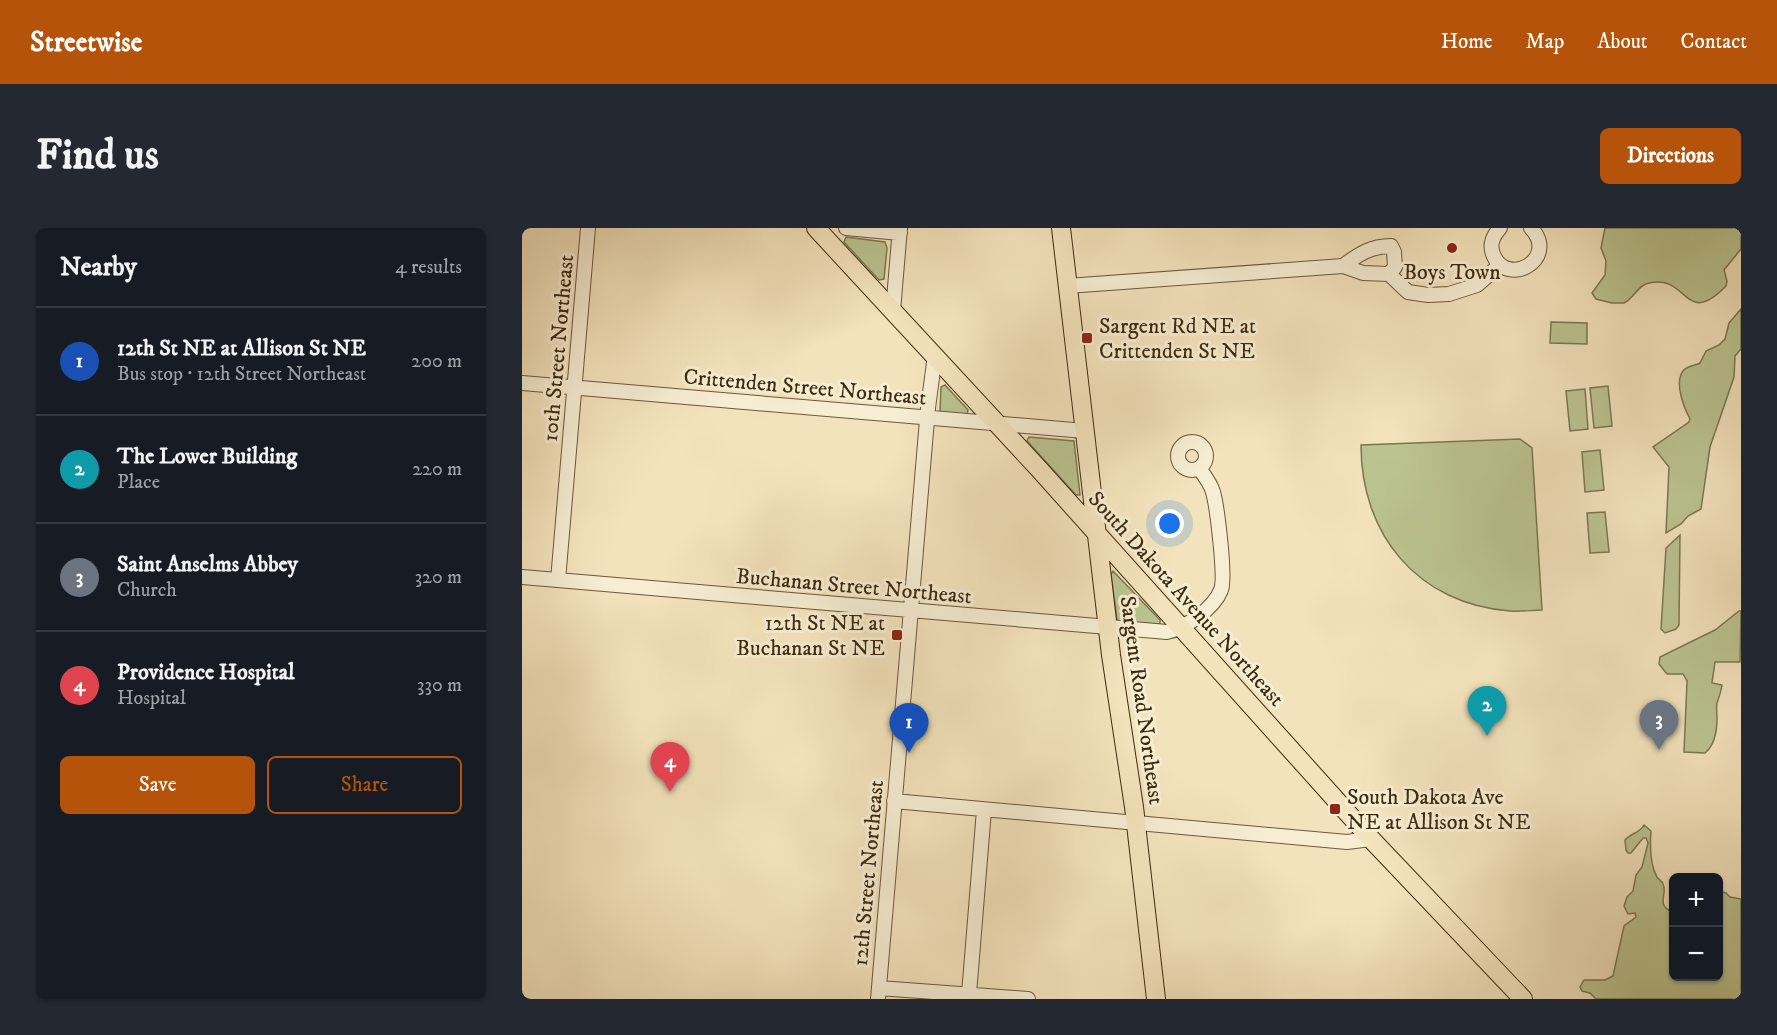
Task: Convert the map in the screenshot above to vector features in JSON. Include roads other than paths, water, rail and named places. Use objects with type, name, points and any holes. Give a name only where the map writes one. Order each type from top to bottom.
[{"type":"main road","name":"South Dakota Avenue Northeast","points":[[816,228],[998,424],[1371,838],[1523,999]]},
{"type":"main road","name":"Sargent Road Northeast","points":[[1060,228],[1108,628],[1136,824],[1155,999]]},
{"type":"street","name":"10th Street Northeast","points":[[558,580],[588,228]]},
{"type":"street","points":[[846,228],[900,230],[893,310]]},
{"type":"street","points":[[1500,228],[1494,234],[1491,248],[1495,259],[1500,265],[1519,270],[1529,266],[1538,255],[1539,241],[1531,228]]},
{"type":"street","points":[[1343,266],[1358,254],[1377,246],[1391,246],[1394,252],[1395,267],[1389,274]]},
{"type":"street","points":[[1067,286],[1343,266],[1363,273],[1389,274],[1408,292],[1428,295],[1449,294],[1478,285],[1500,265]]},
{"type":"street","name":"12th Street Northeast","points":[[878,993],[927,417],[935,355]]},
{"type":"street","name":"Crittenden Street Northeast","points":[[522,383],[1085,431]]},
{"type":"street","points":[[1182,628],[1215,600],[1223,584],[1213,492],[1199,468]]},
{"type":"street","name":"Buchanan Street Northeast","points":[[522,577],[1163,633],[1182,628]]},
{"type":"street","points":[[894,801],[1347,842],[1371,838]]},
{"type":"street","points":[[969,994],[984,810]]},
{"type":"street","points":[[878,993],[969,994],[1028,999]]},
{"type":"place","name":"Boys Town","points":[[1452,248]]},
{"type":"place","name":"Sargent Rd NE at Crittenden St NE","points":[[1087,338]]},
{"type":"place","name":"12th St NE at Buchanan St NE","points":[[897,635]]},
{"type":"place","name":"The Lower Building","points":[[1487,736]]},
{"type":"place","name":"Saint Anselms Abbey","points":[[1659,750]]},
{"type":"place","name":"12th St NE at Allison St NE","points":[[909,753]]},
{"type":"place","name":"Providence Hospital","points":[[670,792]]},
{"type":"place","name":"South Dakota Ave NE at Allison St NE","points":[[1335,809]]}]
